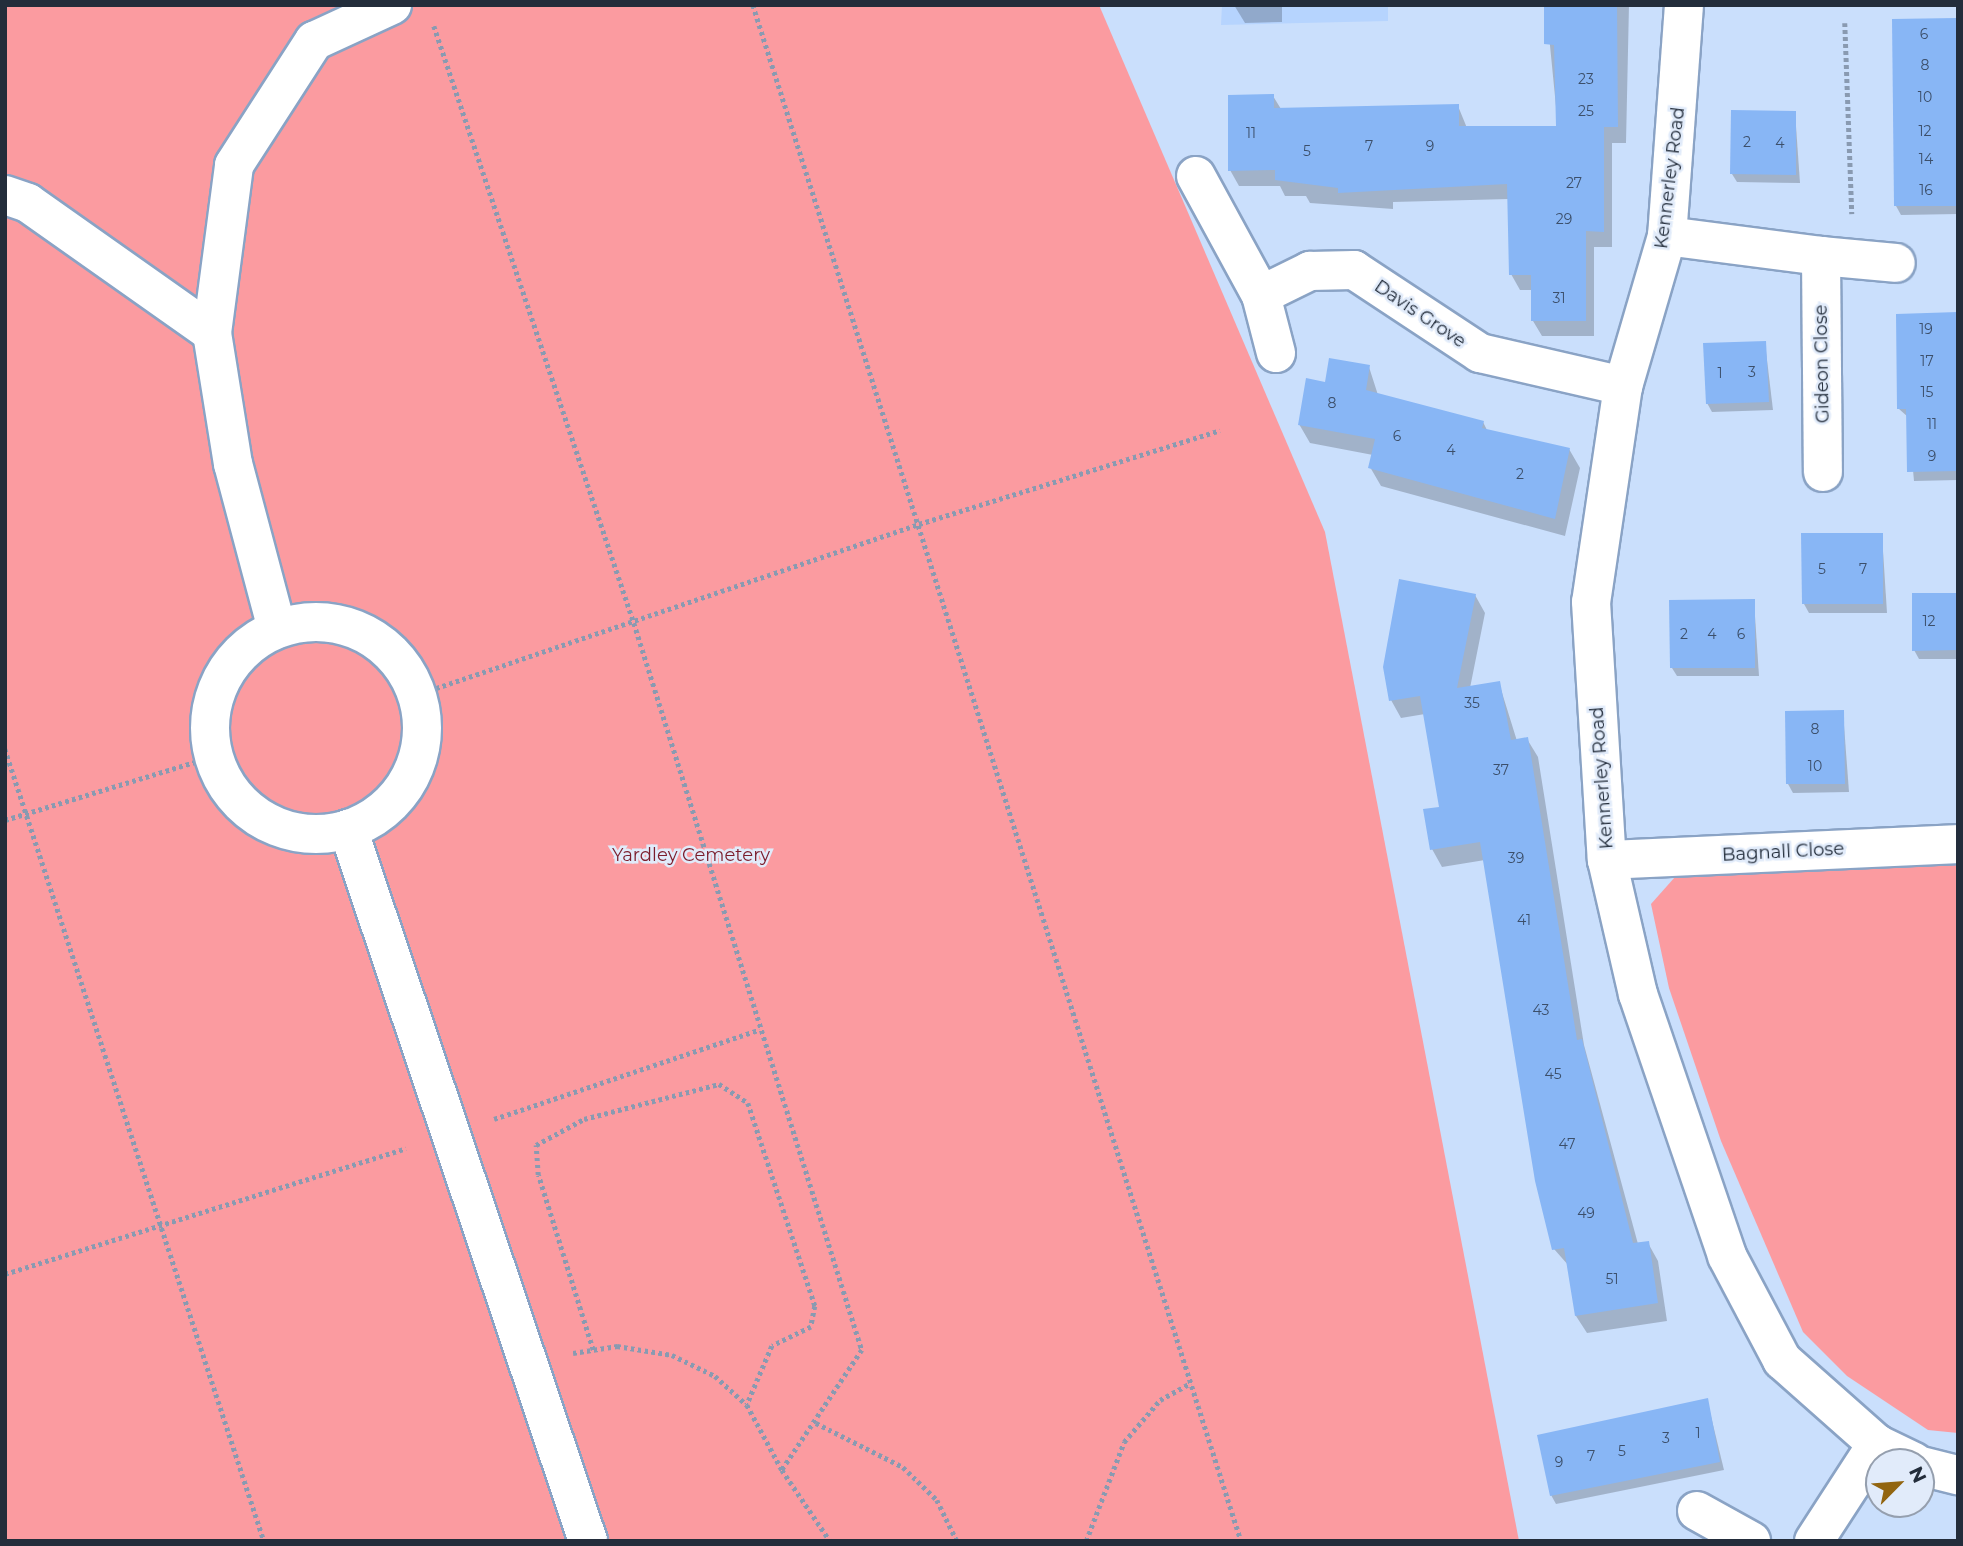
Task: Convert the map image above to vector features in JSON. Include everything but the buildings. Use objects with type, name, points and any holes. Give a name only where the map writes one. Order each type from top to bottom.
[{"type":"street","points":[[277,629],[233,464],[212,333],[234,165],[314,41],[392,5]]},
{"type":"street","name":"Kennerley Road","points":[[1684,5],[1667,236],[1623,386],[1591,602],[1607,860],[1638,994],[1727,1256],[1782,1360],[1877,1444],[1885,1448]]},
{"type":"street","points":[[1196,176],[1261,295],[1276,353]]},
{"type":"street","points":[[5,195],[28,203],[212,333]]},
{"type":"street","points":[[1667,236],[1896,263]]},
{"type":"street","name":"Gideon Close","points":[[1823,472],[1837,257]]},
{"type":"street","name":"Davis Grove","points":[[1261,295],[1310,271],[1354,270],[1480,353],[1623,386]]},
{"type":"street","points":[[310,622],[345,626],[376,640],[401,664],[416,695],[422,724],[408,781],[390,805],[348,829],[298,834],[264,822],[237,800],[214,756],[212,704],[225,672],[247,647],[277,629],[310,622]]},
{"type":"street","points":[[348,829],[588,1541]]},
{"type":"street","name":"Bagnall Close","points":[[1607,860],[1958,844]]},
{"type":"street","points":[[1814,1541],[1877,1444]]},
{"type":"street","points":[[1935,1469],[1958,1475]]},
{"type":"street","points":[[1697,1511],[1751,1541]]},
{"type":"path","points":[[753,5],[1241,1541]]},
{"type":"path","points":[[432,18],[634,623],[759,1030],[862,1350],[816,1423],[782,1470]]},
{"type":"path","points":[[1837,257],[1845,23]]},
{"type":"path","points":[[416,695],[919,524],[1220,430]]},
{"type":"path","points":[[5,749],[264,1541]]},
{"type":"path","points":[[5,820],[214,756]]},
{"type":"path","points":[[5,1274],[451,1134],[759,1030]]},
{"type":"path","points":[[593,1350],[538,1174],[536,1145],[584,1119],[719,1084],[748,1103],[815,1306],[811,1327],[772,1346],[747,1405]]},
{"type":"path","points":[[532,1372],[593,1350],[617,1346],[672,1355],[715,1376],[747,1405],[782,1470],[830,1541]]},
{"type":"path","points":[[1086,1541],[1124,1442],[1160,1400],[1191,1382]]},
{"type":"path","points":[[816,1423],[903,1467],[937,1500],[957,1541]]},
{"type":"shaded area","points":[[1222,5],[1388,5],[1388,21],[1221,25]]},
{"type":"green space","name":"Yardley Cemetery","points":[[5,5],[1099,5],[1325,532],[1519,1541],[5,1541]]},
{"type":"green space","points":[[1958,864],[1958,1433],[1928,1430],[1847,1376],[1803,1332],[1721,1141],[1669,988],[1651,904],[1675,877]]}]
